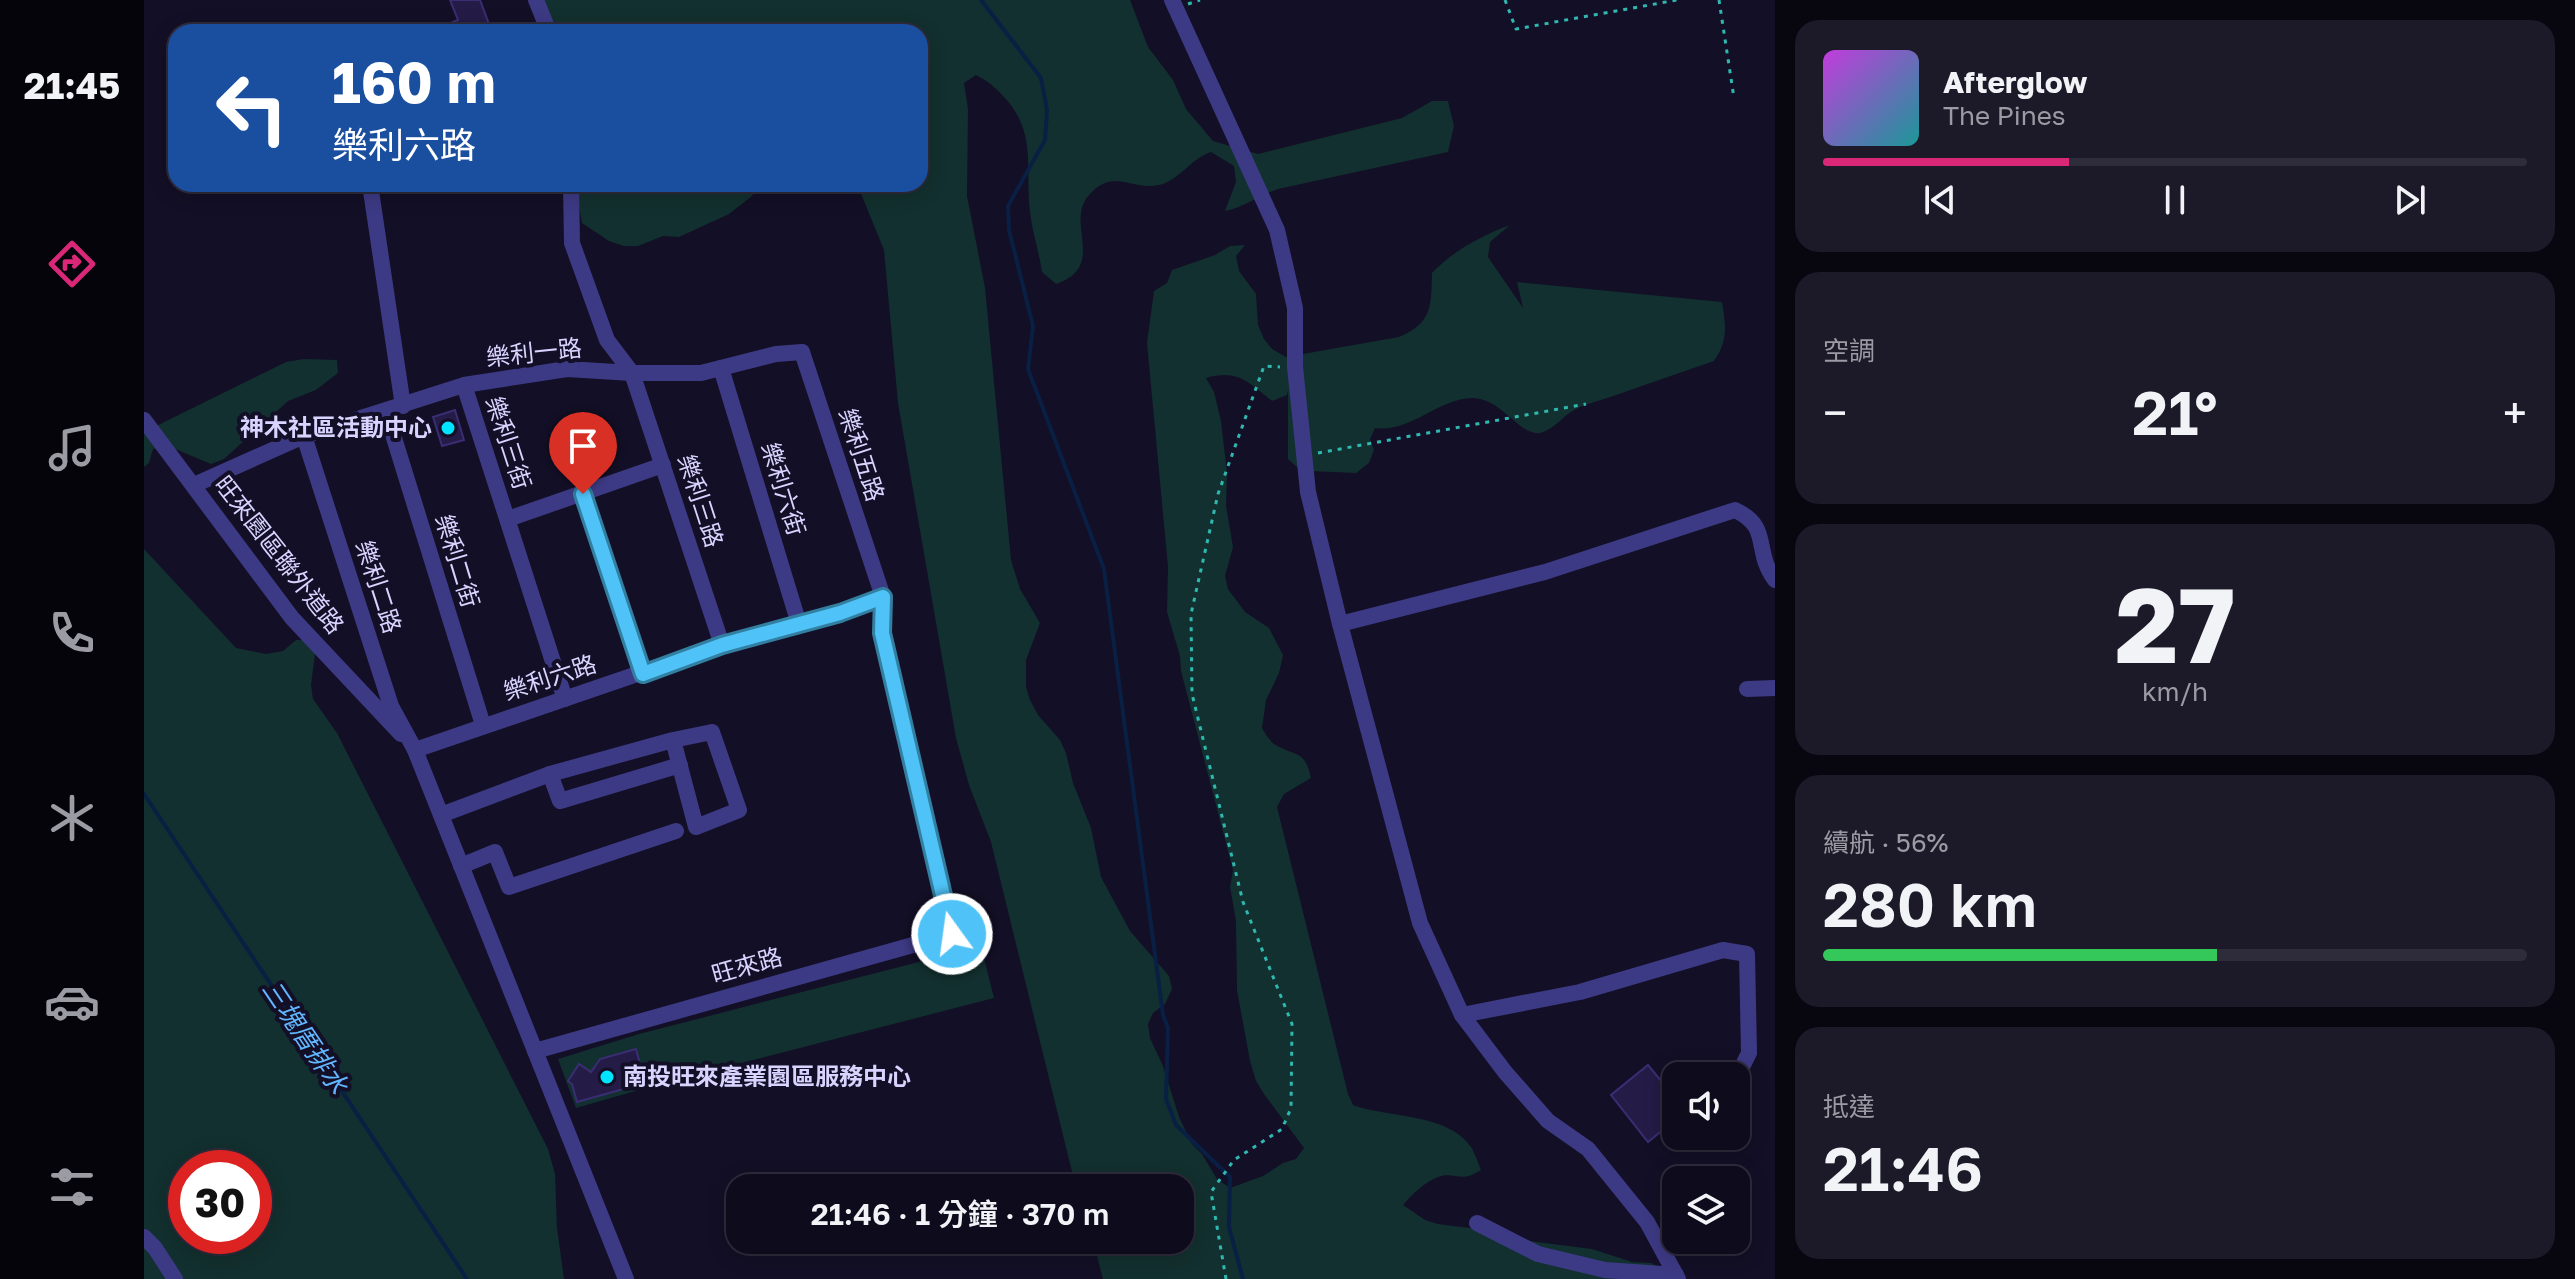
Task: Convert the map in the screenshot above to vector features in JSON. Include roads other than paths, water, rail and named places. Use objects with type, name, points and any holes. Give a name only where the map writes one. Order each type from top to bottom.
[{"type":"street","points":[[536,0],[546,24]]},
{"type":"street","points":[[1172,0],[1277,230],[1295,308],[1295,367],[1308,492],[1420,923],[1462,1015],[1505,1072],[1548,1121],[1588,1149],[1647,1222],[1677,1277]]},
{"type":"street","points":[[371,192],[403,406]]},
{"type":"street","name":"樂利三路","points":[[571,192],[572,243],[607,340],[632,373],[722,645]]},
{"type":"street","name":"樂利五路","points":[[776,354],[802,352],[883,597]]},
{"type":"street","name":"樂利一路","points":[[194,485],[304,436],[464,385],[567,369],[701,373],[776,354]]},
{"type":"street","name":"樂利六街","points":[[721,368],[799,624]]},
{"type":"street","name":"樂利三街","points":[[464,385],[565,699]]},
{"type":"street","name":"樂利二街","points":[[386,412],[483,725]]},
{"type":"street","name":"旺來園區聯外道路","points":[[144,420],[292,618],[415,750]]},
{"type":"street","name":"樂利二路","points":[[304,436],[391,706],[415,750]]},
{"type":"street","points":[[508,519],[663,465]]},
{"type":"street","points":[[583,494],[643,674]]},
{"type":"street","points":[[1340,624],[1545,572],[1735,510],[1749,517],[1759,530],[1767,569],[1775,580]]},
{"type":"street","name":"樂利六路","points":[[415,750],[722,645],[840,613],[883,597]]},
{"type":"street","name":"旺來路","points":[[535,1051],[952,934],[882,633],[883,597]]},
{"type":"street","points":[[1747,689],[1775,688]]},
{"type":"street","points":[[441,815],[550,774],[673,740],[712,732],[739,810],[696,827],[673,740]]},
{"type":"street","points":[[415,750],[626,1279]]},
{"type":"street","points":[[550,774],[560,801],[680,765]]},
{"type":"street","points":[[461,866],[495,852],[509,887],[676,831]]},
{"type":"street","points":[[1462,1015],[1580,992],[1723,950],[1747,954],[1749,1053],[1744,1062]]},
{"type":"street","points":[[1477,1223],[1538,1254],[1605,1270],[1677,1277]]},
{"type":"street","points":[[144,1237],[175,1279]]},
{"type":"waterway","points":[[981,0],[1041,78],[1047,110],[1045,140],[1008,206],[1009,230],[1033,326],[1028,369],[1104,569],[1163,1015],[1168,1028],[1166,1099],[1176,1125],[1230,1177],[1229,1227],[1243,1279]]},
{"type":"waterway","name":"三塊厝排水","points":[[144,794],[467,1279]]},
{"type":"place","name":"神木社區活動中心","points":[[448,428]]},
{"type":"place","name":"南投旺來產業園區服務中心","points":[[607,1077]]}]
